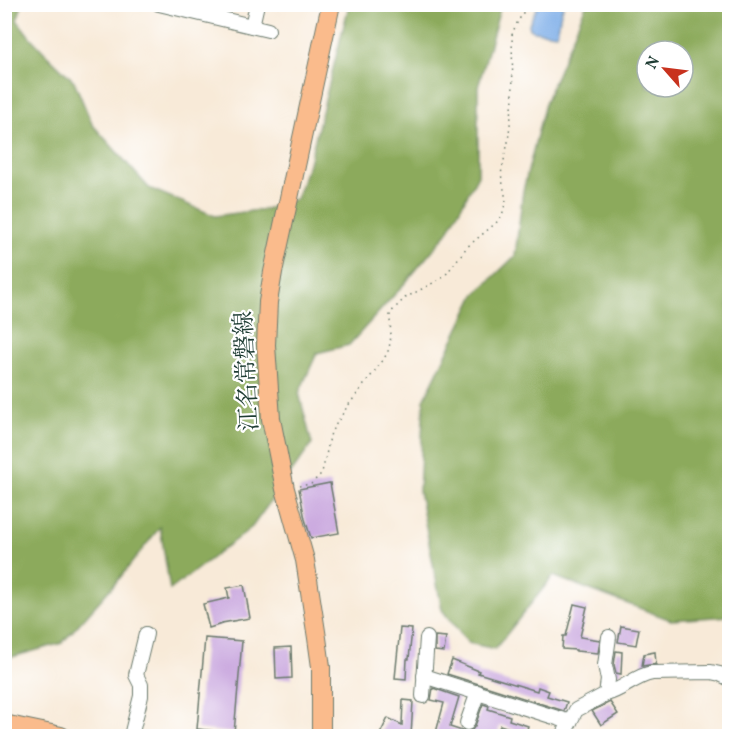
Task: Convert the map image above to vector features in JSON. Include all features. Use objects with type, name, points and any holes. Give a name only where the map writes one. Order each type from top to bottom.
[{"type":"main road","name":"江名常磐線","points":[[320,736],[321,667],[317,638],[304,560],[285,489],[270,410],[266,345],[268,302],[273,272],[331,4]]},
{"type":"main road","points":[[4,724],[61,736]]},
{"type":"street","points":[[159,4],[268,30]]},
{"type":"street","points":[[252,26],[257,4]]},
{"type":"street","points":[[130,736],[141,696],[141,686],[136,675],[146,634]]},
{"type":"street","points":[[606,694],[609,680],[605,665],[609,637]]},
{"type":"street","points":[[423,696],[427,638]]},
{"type":"street","points":[[563,736],[576,710],[606,694],[613,693],[645,674],[711,672],[729,679]]},
{"type":"street","points":[[424,676],[570,722]]},
{"type":"street","points":[[467,723],[478,693]]},
{"type":"path","points":[[285,489],[311,484],[320,475],[331,432],[389,349],[390,314],[405,298],[444,277],[467,247],[502,216],[506,200],[501,174],[508,142],[513,99],[512,35],[527,4]]},
{"type":"green space","points":[[5,5],[22,5],[17,20],[44,52],[74,81],[92,124],[149,188],[215,216],[266,209],[296,199],[309,163],[349,5],[501,5],[478,87],[478,175],[447,233],[406,282],[349,345],[317,353],[299,393],[312,444],[252,527],[170,590],[160,527],[119,579],[62,643],[5,659]]},
{"type":"green space","points":[[586,5],[729,5],[729,616],[671,620],[553,576],[495,649],[468,643],[442,610],[419,491],[424,400],[475,295],[515,256],[523,191],[545,103]]},
{"type":"water","points":[[538,5],[564,5],[556,34],[530,29],[529,24]]},
{"type":"building","points":[[330,483],[339,533],[311,538],[299,489]]},
{"type":"building","points":[[244,585],[250,618],[209,628],[203,604],[229,598],[227,588]]},
{"type":"building","points":[[574,604],[587,607],[580,637],[600,640],[598,653],[562,649],[563,636],[566,636]]},
{"type":"building","points":[[621,626],[639,629],[636,645],[618,642]]},
{"type":"building","points":[[400,628],[412,629],[406,679],[395,678]]},
{"type":"building","points":[[435,636],[446,637],[444,652],[435,651]]},
{"type":"building","points":[[205,638],[242,641],[234,733],[197,729]]},
{"type":"building","points":[[291,647],[292,678],[276,679],[275,648]]},
{"type":"building","points":[[616,651],[622,652],[621,674],[616,673],[614,665]]},
{"type":"building","points":[[655,652],[656,664],[642,666],[644,654]]},
{"type":"building","points":[[452,660],[479,671],[478,673],[537,691],[538,687],[549,691],[547,696],[567,702],[564,711],[447,674]]},
{"type":"building","points":[[433,688],[459,697],[450,727],[465,732],[472,730],[483,704],[489,706],[488,709],[510,716],[509,720],[528,726],[525,736],[516,736],[518,731],[500,725],[497,736],[435,736],[444,703],[431,700]]},
{"type":"building","points":[[403,700],[413,701],[411,736],[379,736],[388,718],[402,725]]},
{"type":"building","points":[[610,702],[618,714],[601,725],[592,711]]}]
